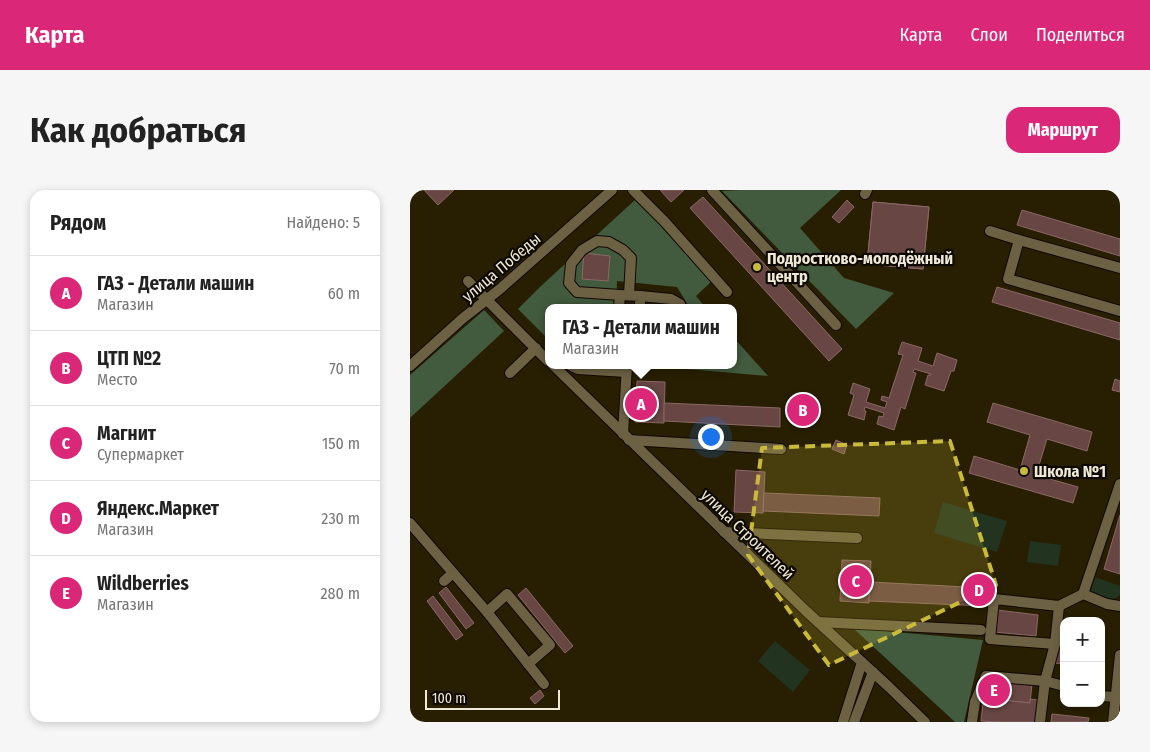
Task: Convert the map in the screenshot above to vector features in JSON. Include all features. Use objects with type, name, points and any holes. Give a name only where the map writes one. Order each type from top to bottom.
[{"type":"street","name":"улица Победы","points":[[410,366],[612,190]]},
{"type":"street","points":[[633,190],[665,222],[727,292]]},
{"type":"street","points":[[712,190],[836,325]]},
{"type":"street","points":[[990,232],[1120,268]]},
{"type":"street","points":[[1019,240],[1008,279],[1120,311]]},
{"type":"street","points":[[621,304],[625,295],[631,258],[623,250],[610,242],[596,241],[582,250],[571,264],[569,283],[577,292],[625,295],[640,296],[671,300],[680,304]]},
{"type":"street","points":[[468,281],[545,358]]},
{"type":"street","points":[[640,296],[640,304]]},
{"type":"street","points":[[510,373],[536,348]]},
{"type":"street","name":"улица Строителей","points":[[557,369],[724,532],[925,722]]},
{"type":"street","points":[[578,369],[627,369],[626,437],[781,449]]},
{"type":"street","points":[[1055,644],[990,639],[994,599],[1059,606],[1083,594],[1120,484]]},
{"type":"street","points":[[412,530],[487,612],[544,684]]},
{"type":"street","points":[[724,532],[857,538]]},
{"type":"street","points":[[444,581],[453,573]]},
{"type":"street","points":[[487,612],[507,594],[550,645],[528,664]]},
{"type":"street","points":[[1083,594],[1107,604],[1120,606]]},
{"type":"street","points":[[1040,722],[1045,681],[1055,644],[1059,606]]},
{"type":"street","points":[[818,622],[981,630]]},
{"type":"street","points":[[1113,722],[1120,655]]},
{"type":"street","points":[[843,722],[862,662]]},
{"type":"street","points":[[858,718],[873,672]]},
{"type":"street","points":[[972,722],[975,702],[986,676],[1045,681],[1060,685]]},
{"type":"street","points":[[1105,696],[1116,697]]},
{"type":"highlighted area","points":[[950,441],[996,585],[829,665],[748,555],[762,448]]},
{"type":"green space","points":[[841,190],[800,228],[844,278],[894,293],[856,329],[722,191]]},
{"type":"green space","points":[[635,200],[651,211],[712,281],[696,296],[703,304],[687,304],[677,287],[617,281],[616,304],[545,304],[545,336],[518,309]]},
{"type":"green space","points":[[484,310],[504,331],[410,418],[410,375]]},
{"type":"green space","points":[[737,341],[768,376],[688,369],[737,369]]},
{"type":"green space","points":[[943,502],[1007,521],[997,552],[934,533]]},
{"type":"green space","points":[[1030,541],[1061,545],[1058,566],[1027,562]]},
{"type":"green space","points":[[1095,577],[1120,586],[1118,597],[1113,599],[1090,594]]},
{"type":"green space","points":[[853,628],[983,640],[964,722],[955,722]]},
{"type":"green space","points":[[775,641],[810,670],[793,692],[758,661]]},
{"type":"building","points":[[424,190],[454,190],[438,205]]},
{"type":"building","points":[[660,190],[684,190],[671,202]]},
{"type":"building","points":[[703,197],[842,349],[829,361],[690,208]]},
{"type":"building","points":[[847,200],[854,207],[839,223],[832,217]]},
{"type":"building","points":[[873,202],[929,207],[923,269],[867,264]],"holes":[[[895,210],[902,210],[902,214],[910,215],[909,231],[887,229],[888,214],[895,214]],[[886,236],[908,238],[907,258],[884,256]]]},
{"type":"building","points":[[873,202],[929,207],[923,269],[867,264]]},
{"type":"building","points":[[1022,210],[1120,239],[1120,256],[1017,225]]},
{"type":"building","points":[[584,253],[610,256],[608,281],[582,279]]},
{"type":"building","points":[[997,287],[1120,323],[1120,340],[992,302]]},
{"type":"building","points":[[902,342],[922,348],[918,361],[933,366],[937,353],[957,360],[944,391],[925,385],[928,375],[931,374],[914,369],[913,372],[916,373],[905,409],[901,407],[894,430],[877,424],[879,416],[883,417],[884,413],[865,407],[864,420],[848,415],[854,395],[850,393],[853,383],[870,389],[866,402],[885,408],[887,402],[881,400],[882,396],[889,398],[903,355],[898,354]]},
{"type":"building","points":[[1115,379],[1120,381],[1120,392],[1112,390]]},
{"type":"building","points":[[637,381],[665,382],[664,423],[635,422]]},
{"type":"building","points":[[797,394],[811,395],[809,425],[795,425]]},
{"type":"building","points":[[664,403],[780,408],[780,427],[664,421]]},
{"type":"building","points":[[993,403],[1092,432],[1087,451],[1047,439],[1036,475],[1078,487],[1073,503],[969,473],[974,456],[1020,470],[1030,435],[987,422]]},
{"type":"building","points":[[836,440],[847,445],[844,454],[832,449]]},
{"type":"building","points":[[736,470],[765,472],[763,513],[734,512]]},
{"type":"building","points":[[764,493],[880,498],[879,516],[763,511]]},
{"type":"building","points":[[1120,515],[1120,574],[1104,569]]},
{"type":"building","points":[[842,560],[871,561],[869,603],[840,601]]},
{"type":"building","points":[[870,582],[986,588],[985,606],[869,601]]},
{"type":"building","points":[[446,587],[474,623],[466,629],[439,593]]},
{"type":"building","points":[[526,588],[573,646],[565,653],[518,595]]},
{"type":"building","points":[[433,596],[463,635],[456,640],[427,601]]},
{"type":"building","points":[[997,610],[1038,615],[1036,636],[994,632]]},
{"type":"building","points":[[1058,640],[1060,640],[1060,664],[1055,663]]},
{"type":"building","points":[[994,681],[1032,684],[1030,703],[992,699]]},
{"type":"building","points":[[540,690],[544,696],[535,704],[530,698]]},
{"type":"building","points":[[984,695],[993,696],[992,699],[1030,703],[1030,699],[1038,700],[1035,722],[981,721]]},
{"type":"building","points":[[1052,714],[1089,718],[1088,722],[1051,722]]},
{"type":"place","name":"Подростково-молодёжный центр","points":[[757,267]]},
{"type":"place","name":"ГАЗ - Детали машин","points":[[641,404]]},
{"type":"place","name":"ЦТП №2","points":[[803,410]]},
{"type":"place","name":"Школа №1","points":[[1024,471]]},
{"type":"place","name":"Магнит","points":[[856,581]]},
{"type":"place","name":"Яндекс.Маркет","points":[[979,590]]},
{"type":"place","name":"Wildberries","points":[[994,690]]}]
